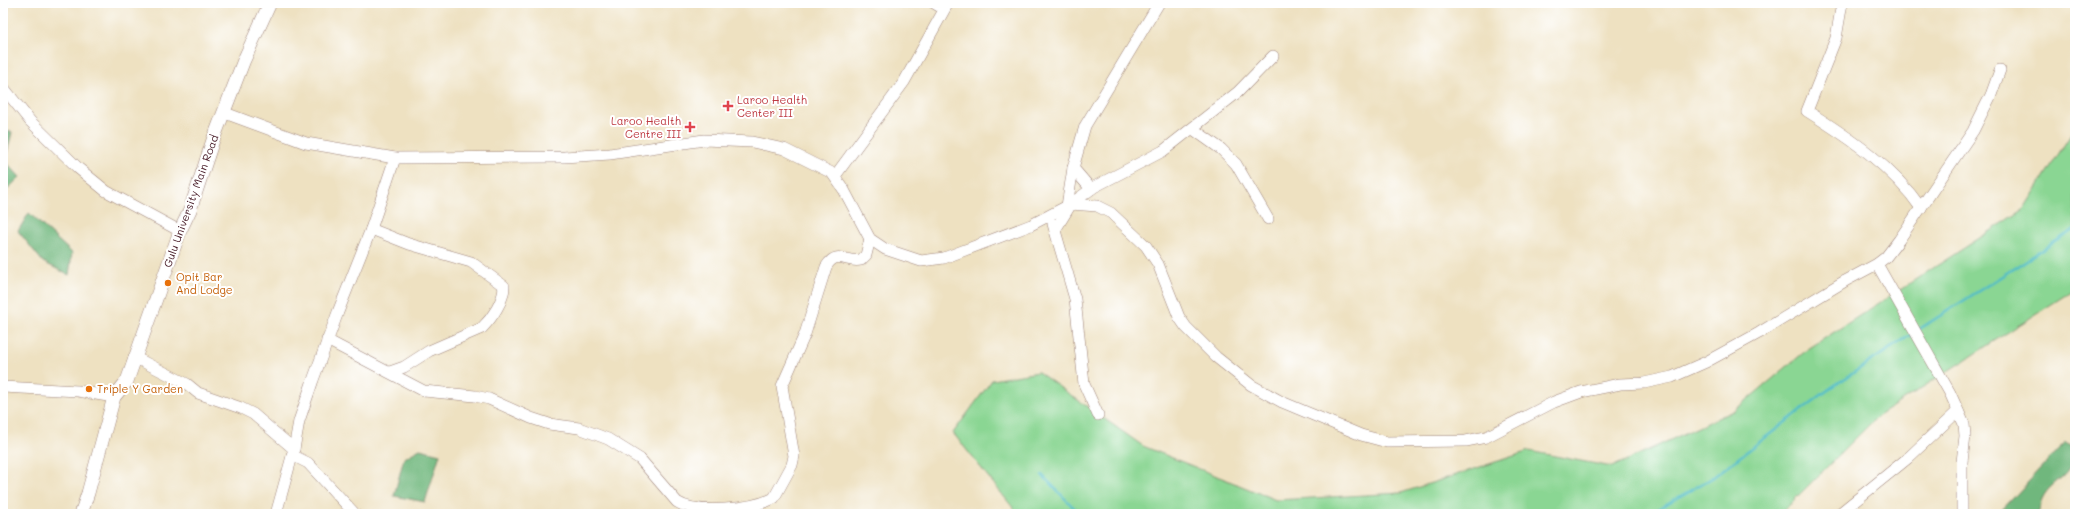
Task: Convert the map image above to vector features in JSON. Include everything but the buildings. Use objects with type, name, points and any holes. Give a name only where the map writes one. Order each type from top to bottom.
[{"type":"street","name":"Gulu University Main Road","points":[[81,514],[114,397],[127,381],[134,357],[180,231],[192,203],[213,140],[225,113],[244,60],[270,3]]},
{"type":"street","points":[[835,176],[904,82],[946,6],[934,3]]},
{"type":"street","points":[[1055,230],[1069,205],[1073,168],[1085,126],[1159,3]]},
{"type":"street","points":[[1842,3],[1833,46],[1807,111],[1848,138],[1882,164],[1898,178],[1920,208]]},
{"type":"street","points":[[225,113],[306,143],[395,158],[564,157],[610,154],[704,140],[752,142],[784,149],[825,168],[835,176],[870,239],[885,249],[908,258],[921,261],[934,260],[1030,225],[1069,205],[1091,189],[1163,151],[1193,129],[1238,92],[1273,56]]},
{"type":"street","points":[[1069,205],[1097,206],[1111,213],[1140,241],[1158,264],[1179,317],[1186,327],[1216,357],[1251,385],[1282,402],[1361,435],[1387,442],[1466,441],[1486,437],[1554,402],[1581,392],[1620,384],[1644,383],[1672,377],[1706,362],[1759,333],[1845,281],[1877,264],[1886,257],[1899,240],[1973,131],[1991,95],[2000,70]]},
{"type":"street","points":[[3,87],[30,121],[78,168],[106,191],[180,231]]},
{"type":"street","points":[[1193,129],[1221,149],[1236,164],[1268,219]]},
{"type":"street","points":[[276,514],[293,452],[299,421],[327,340],[371,229],[395,158]]},
{"type":"street","points":[[1073,168],[1091,189]]},
{"type":"street","points":[[1050,215],[1074,299],[1084,384],[1098,415]]},
{"type":"street","points":[[371,229],[409,244],[471,262],[504,286],[499,304],[482,328],[429,351],[404,367],[390,372]]},
{"type":"street","points":[[327,340],[424,391],[475,396],[489,399],[531,418],[549,424],[579,428],[608,439],[640,459],[677,502],[684,507],[693,509],[742,508],[769,501],[774,498],[780,491],[794,456],[782,386],[808,327],[826,267],[831,260],[835,258],[862,260],[866,255],[870,239]]},
{"type":"street","points":[[1877,264],[1964,424],[1965,436],[1962,462],[1962,514]]},
{"type":"street","points":[[134,357],[187,384],[198,393],[241,408],[253,414],[293,452],[308,463],[355,514]]},
{"type":"street","points":[[3,387],[78,391],[114,397]]},
{"type":"street","points":[[1839,514],[1908,458],[1958,411]]},
{"type":"green space","points":[[2075,128],[2075,289],[1878,416],[1780,514],[1018,514],[953,433],[992,380],[1038,372],[1143,446],[1276,500],[1401,493],[1529,451],[1612,467],[1735,410],[1808,349],[2023,210]]},
{"type":"green space","points":[[3,131],[12,132],[5,161],[20,177],[3,193]]},
{"type":"green space","points":[[29,213],[72,253],[69,275],[43,262],[18,231]]},
{"type":"green space","points":[[2065,443],[2075,448],[2071,466],[2067,472],[2046,492],[2041,501],[2038,514],[1998,514]]},
{"type":"green space","points":[[420,449],[440,454],[425,502],[394,496],[404,458]]},
{"type":"waterway","points":[[1918,330],[2075,229]]},
{"type":"waterway","points":[[1649,514],[1712,478],[1832,387],[1912,334]]},
{"type":"waterway","points":[[1042,475],[1080,514]]},
{"type":"place","name":"Laroo Health Center III","points":[[728,106]]},
{"type":"place","name":"Laroo Health Centre III","points":[[690,127]]},
{"type":"place","name":"Opit Bar And Lodge","points":[[168,283]]},
{"type":"place","name":"Triple Y Garden","points":[[89,389]]}]
